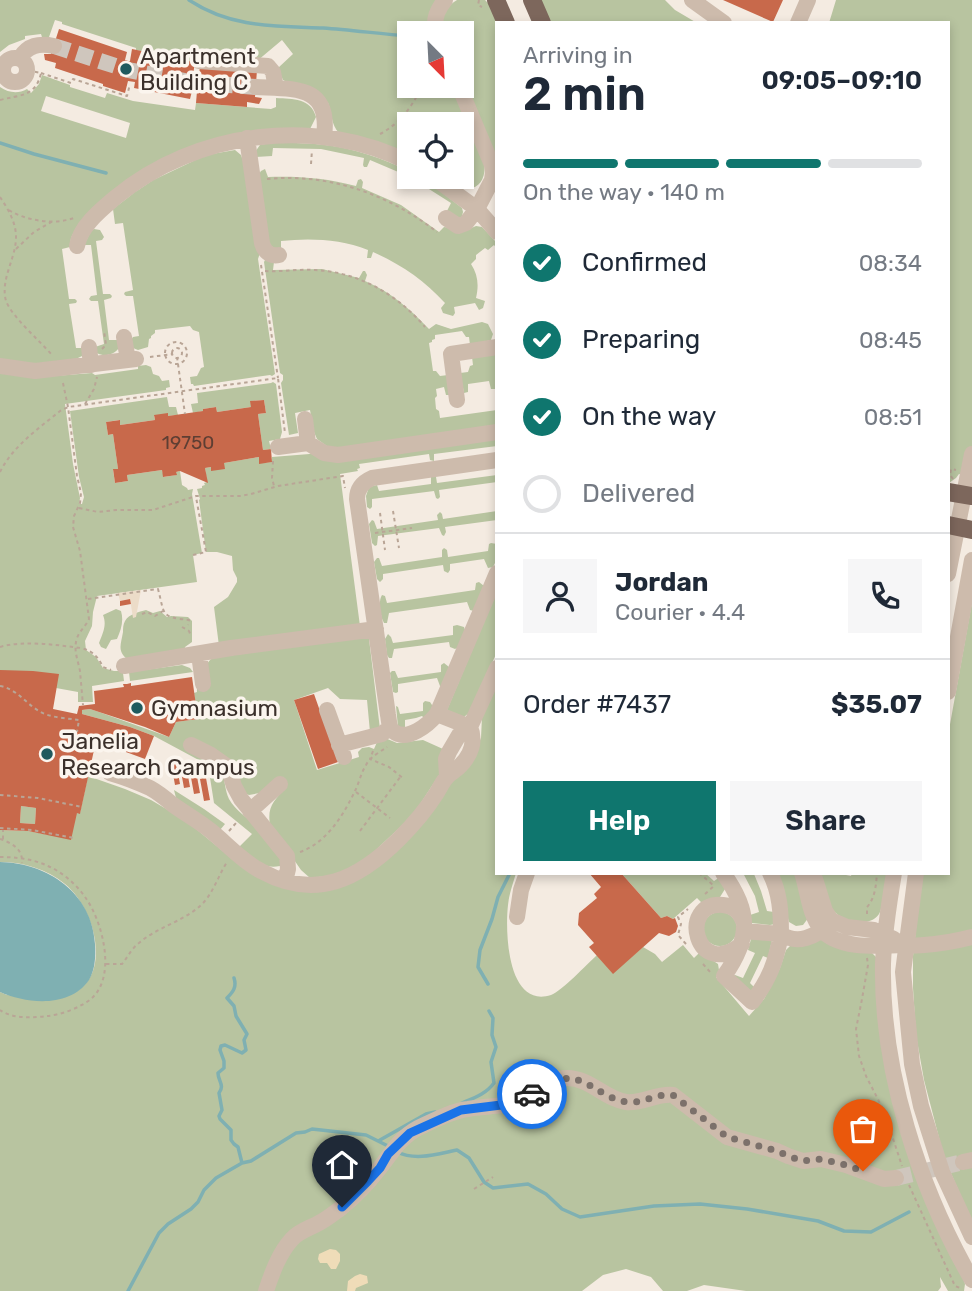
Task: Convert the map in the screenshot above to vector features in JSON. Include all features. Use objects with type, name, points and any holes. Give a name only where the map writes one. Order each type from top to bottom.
[{"type":"main road","points":[[496,0],[505,21]]},
{"type":"main road","points":[[532,0],[541,21]]},
{"type":"street","points":[[436,21],[436,14],[445,0]]},
{"type":"street","points":[[798,21],[808,0]]},
{"type":"street","points":[[696,2],[721,21]]},
{"type":"street","points":[[29,67],[25,50],[42,43],[54,46]]},
{"type":"street","points":[[199,61],[268,66],[273,72],[276,88]]},
{"type":"street","points":[[256,87],[301,91],[316,98],[325,114],[324,138]]},
{"type":"street","points":[[441,225],[461,226],[466,223],[477,209],[492,180],[492,165],[463,98]]},
{"type":"street","points":[[77,246],[78,238],[106,205],[128,187],[148,174],[209,147],[275,135],[354,142],[397,158]]},
{"type":"street","points":[[247,138],[260,236],[263,247],[273,253]]},
{"type":"street","points":[[450,189],[477,209],[495,230]]},
{"type":"street","points":[[0,366],[35,371],[94,369],[132,359],[124,337]]},
{"type":"street","points":[[89,347],[94,369]]},
{"type":"street","points":[[457,400],[451,354],[495,348]]},
{"type":"street","points":[[305,419],[308,443]]},
{"type":"street","points":[[282,443],[308,443],[324,453],[338,455],[495,432]]},
{"type":"street","points":[[950,565],[959,527],[960,491],[972,454]]},
{"type":"street","points":[[495,460],[372,478],[366,480],[357,494],[390,727],[394,732],[418,732],[437,714],[495,579]]},
{"type":"street","points":[[950,681],[972,560]]},
{"type":"street","points":[[124,666],[231,648],[376,629]]},
{"type":"street","points":[[199,654],[203,684]]},
{"type":"street","points":[[110,773],[164,796],[259,870],[285,881],[311,885],[349,878],[392,847],[424,811],[447,776],[446,759],[453,744],[459,735],[470,727],[495,672]]},
{"type":"street","points":[[327,710],[342,751],[382,734],[390,727]]},
{"type":"street","points":[[437,714],[470,727]]},
{"type":"street","points":[[191,745],[228,767],[234,786],[250,811],[287,856],[285,881]]},
{"type":"street","points":[[250,811],[280,784]]},
{"type":"street","points":[[517,917],[526,875]]},
{"type":"street","points":[[719,880],[740,899],[743,933],[732,965],[724,976],[752,1002],[773,969],[781,934],[781,909],[771,875]]},
{"type":"street","points":[[802,875],[811,909],[824,921],[906,945],[921,946],[972,937]]},
{"type":"street","points":[[814,875],[824,921]]},
{"type":"street","points":[[894,875],[884,940],[884,998],[897,1087],[911,1142],[933,1202],[972,1280]]},
{"type":"street","points":[[916,875],[903,972],[912,1065],[921,1106],[942,1172],[972,1237]]},
{"type":"street","points":[[743,933],[781,934],[824,921]]},
{"type":"street","points":[[266,1291],[289,1241],[342,1207],[374,1174],[399,1142],[420,1127],[461,1110],[523,1100],[565,1077],[578,1079],[618,1100],[629,1102],[640,1102],[664,1094],[673,1095],[727,1137],[803,1161],[821,1159],[884,1179],[896,1178]]},
{"type":"path","points":[[29,67],[72,83],[73,79],[127,96],[130,84]]},
{"type":"path","points":[[0,100],[23,96],[37,85],[29,67]]},
{"type":"path","points":[[376,137],[398,123],[416,98]]},
{"type":"path","points":[[260,180],[302,178],[352,187],[382,197],[441,225]]},
{"type":"path","points":[[0,197],[8,209],[15,229],[14,251],[5,279],[5,298],[11,311],[53,356],[60,369],[68,407],[76,476],[81,493],[73,527],[80,551],[89,619],[75,647],[83,705]]},
{"type":"path","points":[[8,209],[26,218],[54,221],[34,232],[14,251]]},
{"type":"path","points":[[273,253],[261,258],[278,378],[282,443]]},
{"type":"path","points":[[262,271],[314,270],[349,276],[397,299],[425,327]]},
{"type":"path","points":[[175,342],[176,349]]},
{"type":"path","points":[[175,342],[184,345],[188,354],[184,361],[178,364],[170,362],[165,355],[166,348],[175,342]]},
{"type":"path","points":[[176,349],[187,351]]},
{"type":"path","points":[[172,354],[176,349]]},
{"type":"path","points":[[177,358],[181,352]]},
{"type":"path","points":[[132,359],[172,354]]},
{"type":"path","points":[[172,354],[177,358],[185,414]]},
{"type":"path","points":[[85,405],[94,389],[94,369]]},
{"type":"path","points":[[0,472],[6,460],[24,441],[68,407],[278,378]]},
{"type":"path","points":[[0,459],[6,460]]},
{"type":"path","points":[[960,472],[951,469],[950,475],[960,491]]},
{"type":"path","points":[[78,507],[98,512],[153,510],[196,496],[251,495],[278,486],[343,476],[345,488]]},
{"type":"path","points":[[193,555],[206,552],[196,496]]},
{"type":"path","points":[[393,511],[399,548]]},
{"type":"path","points":[[380,513],[385,550]]},
{"type":"path","points":[[363,535],[412,528]]},
{"type":"path","points":[[86,599],[158,589],[163,611],[173,619],[189,620],[188,625]]},
{"type":"path","points":[[142,614],[147,612],[155,616],[163,611]]},
{"type":"path","points":[[182,628],[189,631],[191,636]]},
{"type":"path","points":[[0,647],[27,643],[82,648]]},
{"type":"path","points":[[0,686],[13,691],[39,711],[79,720],[77,732]]},
{"type":"path","points":[[370,759],[389,767],[404,779]]},
{"type":"path","points":[[360,831],[401,776]]},
{"type":"path","points":[[355,791],[390,817]]},
{"type":"path","points":[[0,795],[38,798],[82,807]]},
{"type":"path","points":[[229,832],[236,823]]},
{"type":"path","points":[[22,863],[20,851],[1,839],[1,829],[32,830],[74,838]]},
{"type":"path","points":[[0,857],[47,865],[78,888],[99,926],[106,964],[101,984],[93,997],[79,1006],[44,1017],[9,1015],[0,1010]]},
{"type":"path","points":[[678,917],[681,924],[678,935],[687,945]]},
{"type":"path","points":[[704,965],[713,976]]},
{"type":"path","points":[[474,1189],[493,1177]]},
{"type":"green space","points":[[0,0],[436,0],[432,21],[397,21],[397,98],[457,98],[463,112],[397,112],[397,152],[339,133],[333,123],[328,103],[283,80],[278,68],[293,54],[282,40],[257,61],[195,62],[136,50],[55,20],[49,37],[42,37],[41,34],[25,36],[25,39],[0,52]]},
{"type":"green space","points":[[457,0],[485,0],[491,6],[496,21],[495,156],[470,98],[474,98],[474,21],[442,21],[444,14]]},
{"type":"green space","points":[[540,0],[665,0],[675,10],[694,21],[549,21]]},
{"type":"green space","points":[[836,0],[972,0],[972,477],[959,474],[950,482],[950,21],[830,21]]},
{"type":"green space","points":[[42,75],[105,98],[107,93],[133,101],[195,110],[196,103],[271,109],[276,107],[276,98],[295,99],[310,106],[316,117],[310,129],[214,139],[73,234],[70,247],[62,249],[69,299],[77,301],[69,304],[76,348],[82,348],[84,355],[76,359],[34,366],[0,361],[0,87],[14,92],[27,89],[31,93],[39,84]],"holes":[[[46,96],[130,123],[126,138],[41,111]]]},
{"type":"green space","points":[[474,138],[484,162],[483,178],[474,188]]},
{"type":"green space","points":[[275,142],[336,146],[379,158],[397,166],[397,171],[370,160],[367,167],[364,167],[364,158],[321,149],[273,148],[272,156],[256,157],[255,152],[260,145]]},
{"type":"green space","points":[[235,150],[243,161],[260,253],[258,259],[275,374],[194,386],[190,377],[197,376],[204,367],[199,332],[190,326],[155,330],[149,339],[148,347],[138,350],[133,348],[131,340],[139,336],[133,296],[124,294],[133,290],[123,223],[115,224],[113,209],[147,183],[206,155]]},
{"type":"green space","points":[[265,169],[268,177],[312,178],[356,186],[361,179],[362,188],[401,205],[439,232],[444,227],[467,230],[476,226],[482,227],[495,241],[495,246],[488,250],[485,248],[476,255],[471,264],[477,280],[476,298],[485,301],[483,308],[479,310],[475,303],[454,307],[453,316],[443,313],[441,308],[445,303],[421,280],[373,252],[371,258],[367,258],[368,250],[357,246],[314,240],[281,241],[281,248],[278,250],[269,245],[259,174]]},
{"type":"green space","points":[[429,189],[438,189],[462,208],[461,220],[447,211],[451,203]]},
{"type":"green space","points":[[94,229],[100,230],[104,237],[96,241],[103,294],[112,296],[104,300],[109,340],[117,340],[119,348],[106,355],[97,353],[95,347],[104,344],[98,301],[89,299],[97,295],[91,245],[84,245]]},
{"type":"green space","points":[[266,258],[274,262],[273,270],[322,269],[359,278],[365,271],[365,281],[400,302],[429,329],[436,324],[451,329],[482,322],[488,324],[493,334],[491,340],[470,345],[469,337],[462,331],[435,335],[435,339],[429,343],[433,371],[440,376],[448,375],[450,395],[446,395],[444,387],[436,389],[436,409],[440,418],[495,410],[495,426],[331,449],[317,439],[310,410],[295,413],[298,433],[289,435],[281,383],[283,375],[280,373],[264,262]]},
{"type":"green space","points":[[495,354],[495,389],[491,389],[489,381],[468,384],[468,392],[464,393],[460,373],[468,372],[473,365],[472,357]]},
{"type":"green space","points":[[138,366],[151,367],[153,374],[159,376],[162,381],[169,380],[170,387],[166,390],[65,404],[79,504],[82,504],[84,497],[70,411],[167,397],[169,407],[176,407],[178,415],[154,416],[155,420],[120,425],[119,420],[106,422],[108,435],[113,434],[118,469],[113,470],[115,483],[128,481],[127,475],[162,470],[164,477],[176,475],[176,472],[180,471],[182,485],[188,490],[193,489],[202,553],[193,555],[197,582],[97,596],[92,626],[85,641],[86,650],[96,657],[103,668],[123,673],[124,681],[92,686],[93,702],[78,702],[78,692],[56,688],[0,759],[0,372],[55,376],[95,375],[138,369]]},
{"type":"green space","points":[[273,382],[276,384],[282,432],[280,439],[269,441],[271,449],[263,450],[258,414],[266,413],[264,400],[251,401],[251,407],[217,412],[216,407],[193,413],[191,404],[198,403],[197,393]]},
{"type":"green space","points":[[495,439],[495,446],[434,454],[434,461],[430,460],[429,454],[359,464],[358,471],[340,474],[360,626],[219,646],[214,607],[228,597],[237,578],[233,570],[232,556],[206,552],[197,489],[207,482],[205,468],[211,467],[211,470],[224,463],[259,457],[260,463],[272,462],[272,457]]},
{"type":"green space","points":[[495,475],[495,482],[439,490],[438,499],[434,491],[372,499],[372,507],[367,507],[369,487],[377,485],[379,491],[431,484],[431,476],[436,477],[437,483]]},
{"type":"green space","points":[[495,511],[495,520],[445,527],[444,536],[439,528],[378,536],[377,545],[372,543],[369,524],[372,520],[377,529],[438,520],[437,515],[440,512],[443,519]]},
{"type":"green space","points":[[489,544],[495,544],[493,567],[488,568],[484,559],[450,564],[448,573],[444,571],[443,565],[383,574],[380,582],[377,579],[374,562],[377,558],[382,566],[442,557],[444,548],[448,557],[488,551]]},
{"type":"green space","points":[[476,583],[484,586],[474,611],[470,610],[467,602],[389,613],[387,623],[384,623],[380,605],[382,595],[387,603],[475,590]]},
{"type":"green space","points":[[495,596],[495,656],[470,712],[464,717],[447,710]]},
{"type":"green space","points":[[972,602],[972,1222],[944,1157],[924,1080],[916,1035],[913,988],[913,956],[922,875],[950,875],[950,724]]},
{"type":"green space","points":[[116,609],[121,611],[121,629],[117,639],[111,640],[106,649],[99,643],[105,626],[103,615]]},
{"type":"green space","points":[[146,610],[153,613],[160,611],[167,617],[188,617],[192,621],[192,642],[185,647],[184,652],[127,659],[124,656],[120,647],[125,621]]},
{"type":"green space","points":[[457,625],[465,630],[461,646],[455,649],[450,647],[449,642],[394,649],[392,658],[387,655],[385,639],[388,634],[393,643],[453,635],[453,626]]},
{"type":"green space","points":[[363,637],[369,639],[380,729],[370,732],[367,700],[340,699],[328,688],[294,700],[317,770],[359,757],[358,752],[362,748],[374,749],[377,742],[385,738],[397,743],[423,740],[443,749],[441,772],[413,815],[362,863],[335,875],[310,878],[301,870],[270,825],[272,804],[286,788],[249,795],[222,771],[229,799],[257,827],[281,859],[280,866],[268,866],[258,862],[239,847],[252,834],[214,803],[208,765],[154,736],[82,714],[82,710],[90,709],[169,737],[176,722],[198,719],[194,693],[197,692],[201,674],[212,658]]},
{"type":"green space","points":[[444,663],[449,667],[443,686],[440,686],[437,678],[398,684],[398,692],[393,692],[392,671],[395,671],[398,678],[441,672],[441,665]]},
{"type":"green space","points":[[182,665],[193,672],[130,681],[129,672]]},
{"type":"green space","points":[[495,688],[495,875],[516,875],[509,901],[507,932],[512,965],[517,980],[525,990],[536,996],[556,993],[597,955],[613,973],[643,947],[662,962],[683,945],[694,958],[700,952],[718,964],[716,977],[749,1016],[764,999],[790,946],[817,938],[872,953],[876,957],[881,1029],[963,1277],[964,1291],[948,1291],[940,1277],[941,1287],[938,1291],[746,1291],[704,1285],[687,1291],[663,1291],[651,1277],[626,1269],[603,1275],[582,1291],[0,1291],[0,992],[7,995],[53,998],[66,996],[81,988],[91,976],[96,944],[85,910],[65,884],[34,867],[0,862],[0,830],[49,835],[80,813],[88,776],[151,800],[168,810],[190,824],[247,871],[334,888],[471,762],[481,738],[482,717]]},
{"type":"green space","points":[[425,701],[430,702],[434,708],[425,719],[422,716],[405,720],[405,729],[398,727],[396,706],[400,714],[423,711]]},
{"type":"green space","points":[[174,790],[225,824],[220,830],[176,798]]},
{"type":"green space","points":[[21,806],[36,808],[35,824],[20,823]]},
{"type":"green space","points":[[623,875],[707,875],[714,881],[720,877],[725,889],[720,897],[703,904],[697,898],[673,919],[667,916],[661,918]]},
{"type":"green space","points":[[744,875],[754,875],[767,911],[774,912],[775,924],[751,923],[750,915],[759,912],[755,896]]},
{"type":"green space","points":[[777,875],[799,875],[809,917],[803,925],[796,926],[789,922]]},
{"type":"green space","points":[[818,875],[887,875],[880,912],[871,921],[857,922],[836,914]]},
{"type":"green space","points":[[720,912],[732,917],[737,929],[732,941],[720,946],[708,941],[703,929],[708,917]]},
{"type":"green space","points":[[751,939],[772,940],[768,958],[763,956],[750,983],[755,988],[753,993],[734,976],[743,978],[755,953],[748,950]]},
{"type":"sand","points":[[330,1249],[340,1254],[336,1269],[331,1269],[327,1263],[320,1263],[318,1259],[319,1254]]},
{"type":"sand","points":[[360,1274],[367,1276],[368,1283],[355,1291],[347,1291],[348,1281]]},
{"type":"shaded area","points":[[141,590],[136,617],[133,618],[130,599],[120,601],[118,593]]},
{"type":"water","points":[[0,862],[35,868],[50,875],[64,884],[86,910],[92,926],[95,963],[89,980],[71,995],[48,1001],[35,1001],[0,992]]},
{"type":"building","points":[[723,0],[783,0],[773,21]]},
{"type":"building","name":"Apartment Building C","points":[[59,29],[127,52],[125,60],[128,61],[132,49],[195,62],[193,75],[199,75],[200,66],[257,70],[255,97],[262,98],[259,104],[247,102],[247,107],[196,103],[197,91],[192,91],[190,99],[134,88],[135,82],[128,81],[125,93],[103,86],[55,68],[56,63],[45,60],[44,54],[51,54]]},
{"type":"building","points":[[264,400],[266,413],[258,414],[263,450],[271,449],[272,462],[259,464],[259,457],[224,463],[225,469],[211,471],[211,467],[205,468],[208,483],[180,471],[176,472],[177,475],[163,477],[162,470],[127,475],[128,481],[115,483],[113,469],[118,469],[113,434],[108,435],[106,422],[120,420],[120,425],[155,420],[154,415],[168,413],[168,416],[216,407],[217,412],[251,407],[250,401]]},
{"type":"building","points":[[130,599],[131,604],[120,606],[120,601]]},
{"type":"building","name":"Janelia Research Campus","points":[[0,670],[59,674],[53,709],[77,714],[79,706],[95,704],[94,691],[124,687],[123,684],[131,683],[131,686],[192,677],[198,719],[176,722],[169,737],[90,709],[82,710],[82,714],[154,736],[145,759],[96,741],[80,814],[77,813],[71,840],[28,831],[0,830]],"holes":[[[21,806],[36,808],[35,824],[20,823]]]},
{"type":"building","points":[[314,694],[338,762],[318,769],[294,700]]},
{"type":"building","points":[[176,762],[180,784],[175,785],[171,763]]},
{"type":"building","points":[[186,765],[190,787],[184,788],[180,766]]},
{"type":"building","points":[[196,771],[200,793],[194,794],[190,772]]},
{"type":"building","points":[[206,778],[210,800],[204,801],[200,779]]},
{"type":"building","points":[[591,875],[623,875],[661,918],[675,918],[678,926],[676,932],[669,936],[659,933],[613,974],[589,947],[594,943],[578,925],[579,913],[597,898],[594,894],[601,887]]},
{"type":"waterway","points":[[189,0],[221,16],[254,24],[397,35]]},
{"type":"waterway","points":[[0,143],[106,173]]},
{"type":"waterway","points":[[488,984],[478,967],[480,950],[498,897],[509,875]]},
{"type":"waterway","points":[[234,978],[234,989],[227,998],[234,1006],[236,1016],[247,1034],[244,1040],[246,1050],[242,1053],[225,1045],[221,1046],[224,1068],[218,1073],[222,1110],[219,1116],[231,1130],[231,1140],[238,1147],[242,1163]]},
{"type":"waterway","points":[[462,1103],[484,1093],[494,1083],[491,1062],[496,1047],[492,1035],[493,1018],[489,1011]]},
{"type":"waterway","points":[[380,1140],[426,1114],[435,1112]]},
{"type":"waterway","points":[[128,1291],[159,1233],[191,1209],[216,1178],[242,1163],[251,1161],[296,1133],[312,1129],[366,1135],[388,1146]]},
{"type":"waterway","points":[[397,1152],[419,1156],[457,1150],[469,1158],[484,1182],[493,1188],[528,1184],[546,1194],[562,1209],[580,1217],[654,1206],[700,1204],[818,1221],[844,1231],[871,1232],[909,1212]]},
{"type":"tunnel","points":[[54,46],[128,70],[190,82],[256,87]]},
{"type":"tunnel","points":[[896,1178],[963,1162]]},
{"type":"way so far","points":[[532,1094],[565,1077],[578,1079],[618,1100],[629,1102],[640,1102],[664,1094],[673,1095],[727,1137],[737,1141],[803,1161],[821,1159],[863,1171]]},
{"type":"place","name":"Apartment Building C","points":[[126,69]]},
{"type":"place","name":"Gymnasium","points":[[137,708]]},
{"type":"place","name":"Janelia Research Campus","points":[[47,754]]},
{"type":"route","points":[[342,1207],[380,1168],[399,1142],[420,1127],[461,1110],[496,1107],[523,1100],[532,1094]]}]
